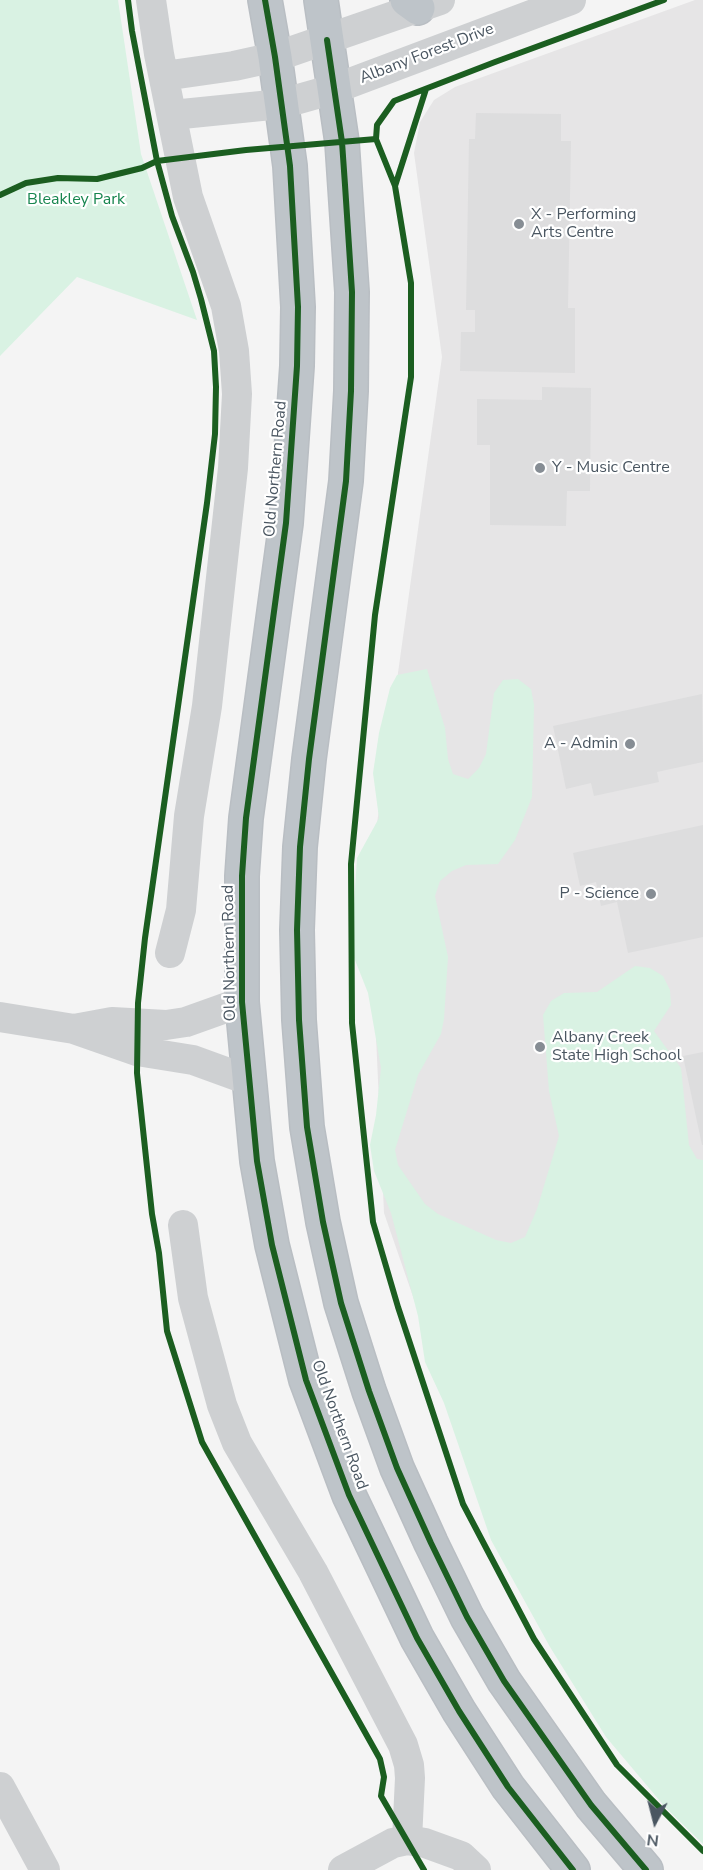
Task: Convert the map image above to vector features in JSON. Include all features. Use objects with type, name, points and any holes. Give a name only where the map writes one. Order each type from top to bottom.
[{"type":"highway","name":"Old Northern Road","points":[[265,0],[275,57],[291,182],[297,298],[297,366],[286,523],[246,818],[242,876],[242,1002],[257,1161],[274,1256],[306,1380],[349,1495],[417,1638],[459,1711],[508,1787],[573,1870]]},
{"type":"highway","points":[[321,0],[345,174],[351,280],[351,392],[346,481],[309,759],[300,847],[297,930],[299,1020],[307,1127],[323,1222],[341,1304],[369,1391],[397,1468],[446,1575],[504,1681],[591,1804],[646,1870]]},
{"type":"street","points":[[151,0],[188,197],[226,306],[234,351],[237,394],[233,468],[207,706],[189,816],[182,910],[170,952]]},
{"type":"street","name":"Albany Forest Drive","points":[[281,104],[334,90],[571,0]]},
{"type":"street","points":[[164,76],[234,66],[275,57],[327,40],[422,3]]},
{"type":"street","points":[[172,115],[281,104]]},
{"type":"street","points":[[74,1029],[112,1022],[157,1025],[186,1022],[242,1002]]},
{"type":"street","points":[[0,1017],[74,1029],[137,1051],[202,1062],[248,1080]]},
{"type":"street","points":[[183,1224],[193,1299],[222,1406],[237,1443],[313,1572],[403,1745],[410,1778],[407,1840]]},
{"type":"street","points":[[0,1787],[45,1870]]},
{"type":"street","points":[[343,1870],[393,1843],[407,1840],[425,1843],[461,1856],[476,1870]]},
{"type":"shaded area","name":"Albany Creek State High School","points":[[695,0],[703,0],[703,1809],[475,1475],[384,1213],[369,881],[442,357],[414,153],[420,122],[434,100],[455,87]]},
{"type":"green space","name":"Bleakley Park","points":[[0,0],[118,0],[141,154],[197,320],[77,277],[0,356]]},
{"type":"green space","points":[[427,669],[445,728],[448,759],[453,774],[468,779],[479,768],[486,754],[494,693],[503,680],[518,679],[531,689],[534,705],[532,797],[515,840],[498,864],[466,865],[452,871],[440,881],[435,896],[448,957],[444,1019],[441,1034],[418,1075],[395,1150],[398,1165],[425,1204],[438,1214],[496,1240],[511,1243],[525,1237],[537,1209],[559,1136],[549,1091],[543,1015],[551,1001],[564,993],[597,992],[635,966],[650,968],[663,976],[670,990],[671,1005],[654,1031],[681,1068],[689,1145],[697,1159],[703,1160],[703,1844],[665,1807],[606,1737],[550,1647],[491,1540],[444,1403],[425,1362],[418,1316],[391,1213],[374,1171],[370,1145],[381,1068],[368,993],[351,950],[357,858],[379,818],[373,773],[379,733],[390,688],[397,675]]},
{"type":"building","name":"X - Performing Arts Centre","points":[[476,113],[561,114],[561,141],[571,141],[568,308],[575,308],[575,373],[460,371],[461,332],[475,332],[475,310],[466,310],[469,139],[475,139]]},
{"type":"building","name":"Y - Music Centre","points":[[542,387],[591,388],[590,491],[567,491],[566,526],[490,525],[490,445],[477,445],[477,399],[542,400]]},
{"type":"building","name":"A - Admin","points":[[702,694],[703,762],[657,772],[659,782],[594,796],[591,783],[566,789],[553,726]]},
{"type":"building","name":"P - Science","points":[[703,825],[703,937],[628,953],[617,902],[601,906],[596,882],[580,886],[573,853]]},
{"type":"building","points":[[703,1052],[703,1145],[702,1145],[683,1056]]},
{"type":"cycle path","points":[[128,0],[157,161],[172,216],[201,299],[214,351],[216,387],[215,434],[207,503],[145,938],[138,1003],[137,1073],[167,1331],[202,1442],[380,1759],[384,1777],[381,1796],[424,1870]]},
{"type":"cycle path","points":[[265,0],[290,166],[298,307],[297,366],[286,523],[246,818],[242,876],[242,1002],[257,1161],[272,1245],[306,1380],[349,1495],[417,1638],[459,1711],[508,1787],[573,1870]]},
{"type":"cycle path","points":[[664,0],[394,101],[377,125],[376,139],[395,186],[411,283],[411,377],[375,615],[351,864],[352,1023],[373,1222],[398,1307],[463,1504],[534,1639],[617,1765],[703,1851]]},
{"type":"cycle path","points":[[327,40],[342,142],[345,185],[352,292],[351,391],[346,481],[309,759],[300,847],[297,930],[299,1020],[307,1127],[323,1222],[341,1303],[397,1468],[467,1617],[504,1681],[591,1805],[646,1870]]},
{"type":"cycle path","points":[[395,186],[426,89]]},
{"type":"cycle path","points":[[0,195],[26,183],[58,178],[97,179],[142,168],[157,161],[246,150],[376,139]]},
{"type":"place","name":"X - Performing Arts Centre","points":[[519,224]]},
{"type":"place","name":"Y - Music Centre","points":[[540,468]]},
{"type":"place","name":"A - Admin","points":[[630,744]]},
{"type":"place","name":"P - Science","points":[[651,894]]},
{"type":"place","name":"Albany Creek State High School","points":[[540,1047]]}]
